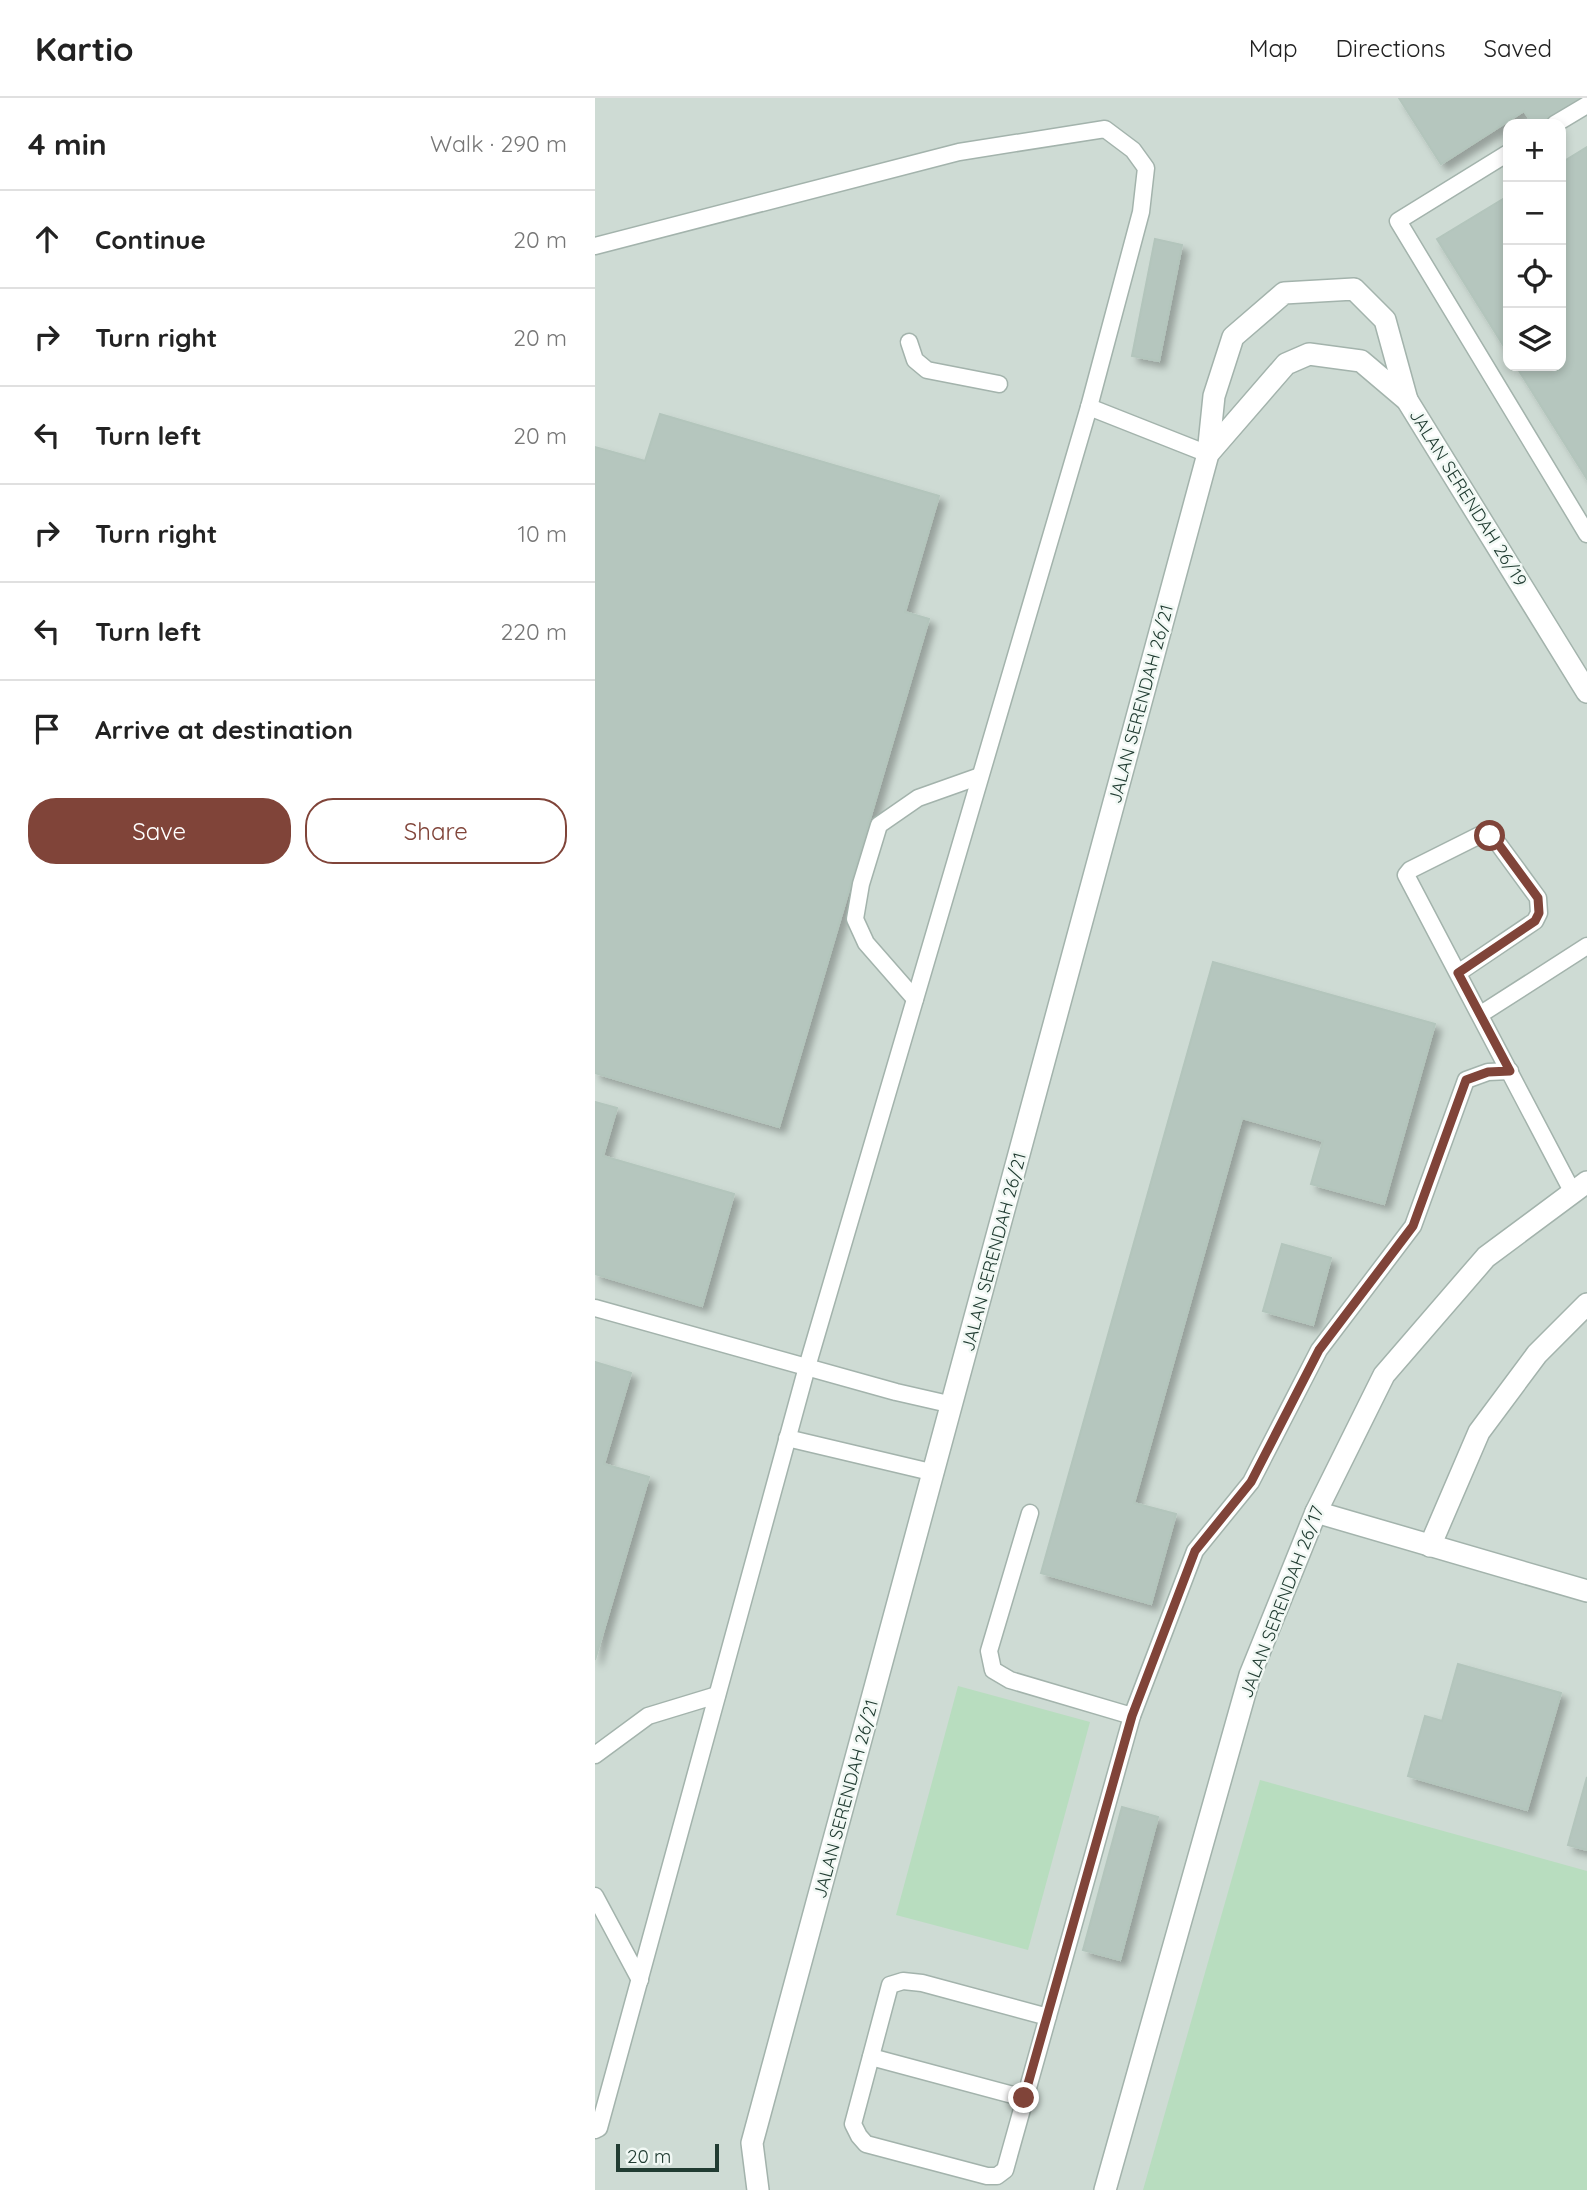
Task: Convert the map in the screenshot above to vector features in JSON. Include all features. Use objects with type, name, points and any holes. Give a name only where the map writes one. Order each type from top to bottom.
[{"type":"street","points":[[1208,454],[1214,396],[1233,337],[1285,293],[1354,289],[1385,320],[1407,400]]},
{"type":"street","name":"JALAN SERENDAH 26/19","points":[[1309,354],[1361,361],[1407,400],[1587,692]]},
{"type":"street","name":"JALAN SERENDAH 26/21","points":[[758,2190],[752,2143],[1208,454],[1286,364],[1309,354]]},
{"type":"street","name":"JALAN SERENDAH 26/17","points":[[1105,2190],[1250,1675],[1316,1512],[1384,1374],[1486,1257],[1580,1186]]},
{"type":"street","points":[[1430,1546],[1479,1432],[1537,1354],[1587,1304]]},
{"type":"street","points":[[1316,1512],[1587,1591]]},
{"type":"lane","points":[[1563,119],[1587,105]]},
{"type":"lane","points":[[595,246],[959,152],[1105,129],[1133,150],[1146,168],[1142,212],[1089,407],[807,1367],[599,2127],[595,2130]]},
{"type":"lane","points":[[1503,156],[1398,221],[1587,534]]},
{"type":"lane","points":[[909,342],[915,360],[927,370],[999,384]]},
{"type":"lane","points":[[1089,407],[1208,454]]},
{"type":"lane","points":[[915,999],[866,943],[856,919],[861,884],[879,825],[918,798],[980,776]]},
{"type":"lane","points":[[1458,973],[1535,921],[1539,913],[1538,898],[1490,836],[1480,835],[1410,870],[1406,875],[1458,973],[1481,1014],[1510,1071],[1580,1186]]},
{"type":"lane","points":[[1481,1014],[1587,946]]},
{"type":"lane","points":[[1048,2017],[922,1983],[903,1981],[890,1985],[853,2124],[859,2136],[866,2144],[987,2176],[997,2176],[1005,2170],[1024,2098],[1048,2017],[1132,1716],[1195,1551],[1251,1482],[1319,1350],[1413,1226],[1466,1080],[1488,1072],[1510,1071]]},
{"type":"lane","points":[[595,1308],[896,1392],[953,1405]]},
{"type":"lane","points":[[787,1438],[935,1473]]},
{"type":"lane","points":[[1030,1513],[989,1651],[993,1670],[1010,1680],[1132,1716]]},
{"type":"lane","points":[[595,1755],[648,1716],[717,1695]]},
{"type":"lane","points":[[595,1896],[639,1980]]},
{"type":"lane","points":[[871,2057],[1024,2098]]},
{"type":"shaded area","points":[[595,98],[1587,98],[1587,2190],[595,2190]]},
{"type":"green space","points":[[958,1686],[1090,1722],[1028,1950],[896,1915]]},
{"type":"green space","points":[[1260,1780],[1587,1871],[1587,2190],[1143,2190]]},
{"type":"building","points":[[1399,98],[1582,98],[1549,119],[1530,119],[1524,111],[1511,119],[1503,119],[1503,124],[1441,164]]},
{"type":"building","points":[[1587,147],[1587,479],[1519,371],[1566,371],[1566,160]]},
{"type":"building","points":[[1503,199],[1503,345],[1437,239]]},
{"type":"building","points":[[1155,239],[1182,245],[1159,361],[1132,356]]},
{"type":"building","points":[[660,414],[939,496],[905,612],[929,619],[779,1127],[595,1073],[595,447],[645,461]]},
{"type":"building","points":[[1213,962],[1435,1024],[1384,1204],[1311,1184],[1323,1141],[1242,1118],[1134,1503],[1176,1514],[1151,1604],[1041,1573]]},
{"type":"building","points":[[595,1102],[617,1108],[603,1156],[734,1194],[702,1306],[595,1274]]},
{"type":"building","points":[[1282,1244],[1331,1258],[1313,1325],[1263,1311]]},
{"type":"building","points":[[595,1362],[631,1373],[604,1464],[649,1477],[595,1660]]},
{"type":"building","points":[[1458,1664],[1561,1693],[1527,1810],[1408,1776],[1425,1716],[1442,1721]]},
{"type":"building","points":[[1587,1777],[1587,1850],[1568,1845]]},
{"type":"building","points":[[1122,1807],[1158,1817],[1120,1960],[1083,1950]]},
{"type":"route","points":[[1024,2098],[1132,1716],[1195,1551],[1251,1482],[1319,1350],[1413,1226],[1466,1080],[1488,1072],[1510,1071],[1458,973],[1535,921],[1539,913],[1538,898],[1490,836]]}]
